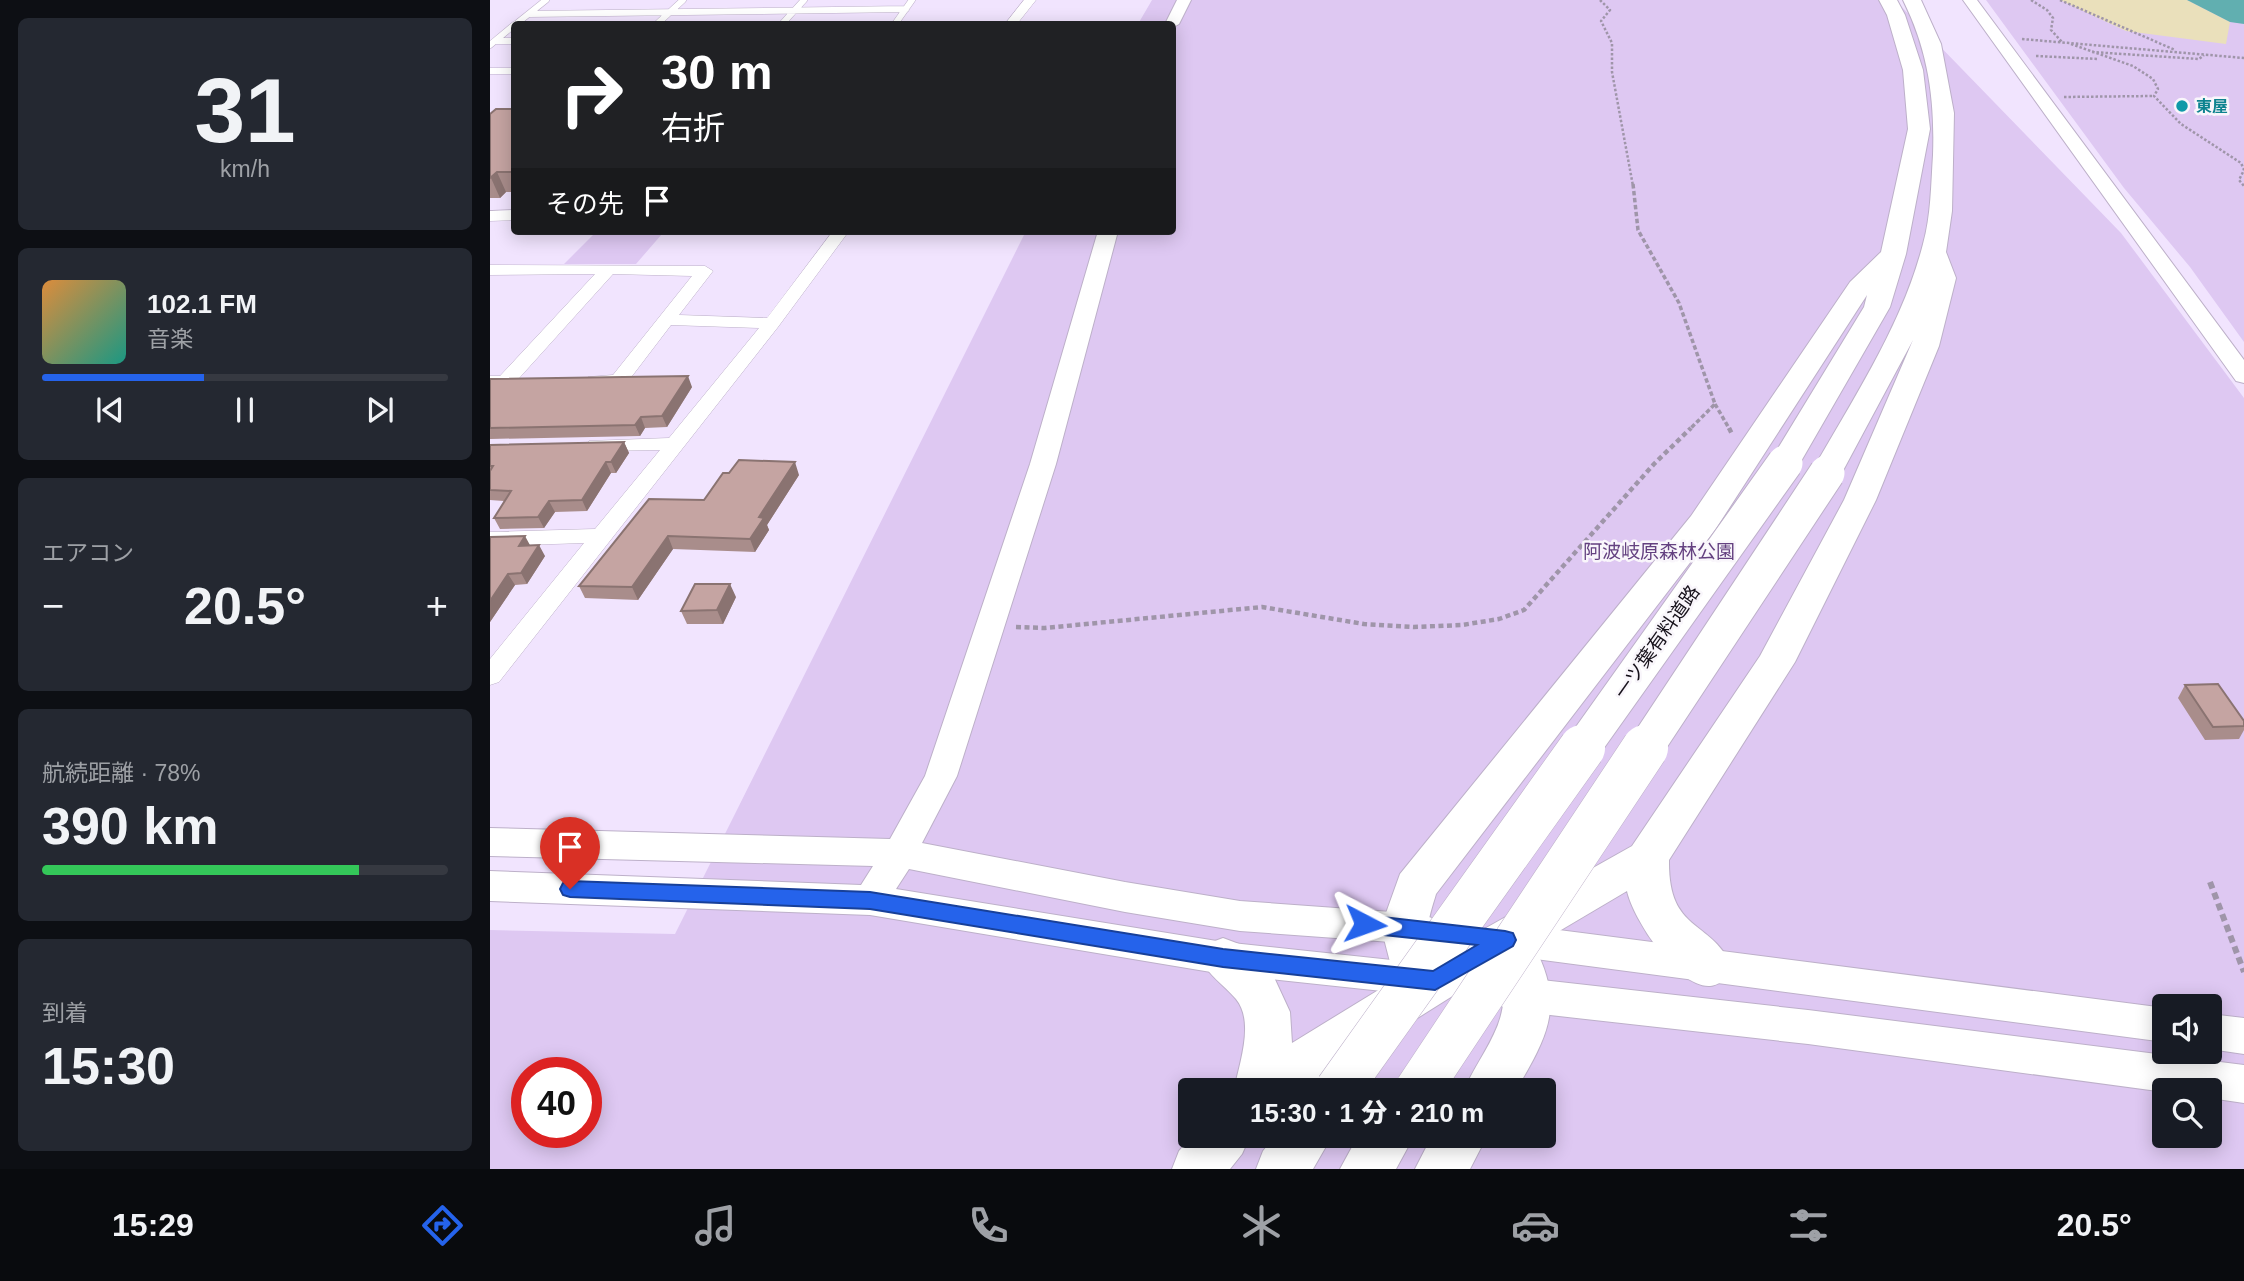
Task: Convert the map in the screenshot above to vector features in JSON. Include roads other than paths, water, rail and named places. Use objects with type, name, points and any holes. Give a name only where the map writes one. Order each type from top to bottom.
[{"type":"main road","name":"一ツ葉有料道路","points":[[1347,1078],[1785,463],[1877,307],[1893,254],[1919,129],[1913,69],[1896,15],[1888,0]]},
{"type":"main road","points":[[1426,1078],[1827,473],[1898,343],[1934,253],[1940,214],[1946,130],[1941,74],[1923,17],[1912,0]]},
{"type":"main road","points":[[1279,1078],[1435,980],[1647,858],[1776,662],[1860,500],[1925,346],[1943,278],[1934,253]]},
{"type":"main road","points":[[1435,980],[1413,962],[1404,927],[1416,887],[1703,523],[1858,288],[1893,254]]},
{"type":"main road","points":[[1647,858],[1645,882],[1653,911],[1670,934],[1709,966]]},
{"type":"main road","points":[[1496,1078],[1520,1040],[1531,998],[1520,960],[1505,940]]},
{"type":"main road","points":[[1223,958],[1255,989],[1265,1007],[1270,1037],[1262,1078]]},
{"type":"main road","points":[[1198,1169],[1215,1148]]},
{"type":"main road","points":[[1282,1169],[1297,1148]]},
{"type":"main road","points":[[1366,1169],[1380,1148]]},
{"type":"main road","points":[[1441,1169],[1454,1148]]},
{"type":"street","points":[[1013,21],[1030,0]]},
{"type":"street","points":[[1174,21],[1184,0]]},
{"type":"street","points":[[1970,0],[2244,376]]},
{"type":"street","points":[[490,216],[511,215]]},
{"type":"street","points":[[490,676],[772,323],[838,235]]},
{"type":"street","points":[[870,900],[900,853],[941,776],[1043,464],[1107,235]]},
{"type":"street","points":[[497,382],[609,269]]},
{"type":"street","points":[[494,274],[609,269],[705,271],[620,380],[581,381]]},
{"type":"street","points":[[669,320],[772,323]]},
{"type":"street","points":[[497,382],[530,382]]},
{"type":"street","points":[[582,445],[674,444]]},
{"type":"street","points":[[490,539],[602,536]]},
{"type":"street","points":[[490,842],[900,853],[1125,897],[1240,916],[1404,927],[2152,1024]]},
{"type":"street","points":[[490,886],[870,900],[1223,958],[1435,980],[1531,998],[1808,1027],[2244,1084]]},
{"type":"street","points":[[2222,1033],[2244,1036]]},
{"type":"lane","points":[[520,21],[546,0]]},
{"type":"lane","points":[[661,21],[683,0]]},
{"type":"lane","points":[[785,21],[804,0]]},
{"type":"lane","points":[[897,21],[912,0]]},
{"type":"lane","points":[[529,14],[906,9]]},
{"type":"lane","points":[[493,43],[511,28]]},
{"type":"lane","points":[[493,43],[511,41]]},
{"type":"lane","points":[[490,71],[511,71]]},
{"type":"place","name":"東屋","points":[[2182,106]]},
{"type":"park label","name":"阿波岐原森林公園","points":[[1659,551]]}]
